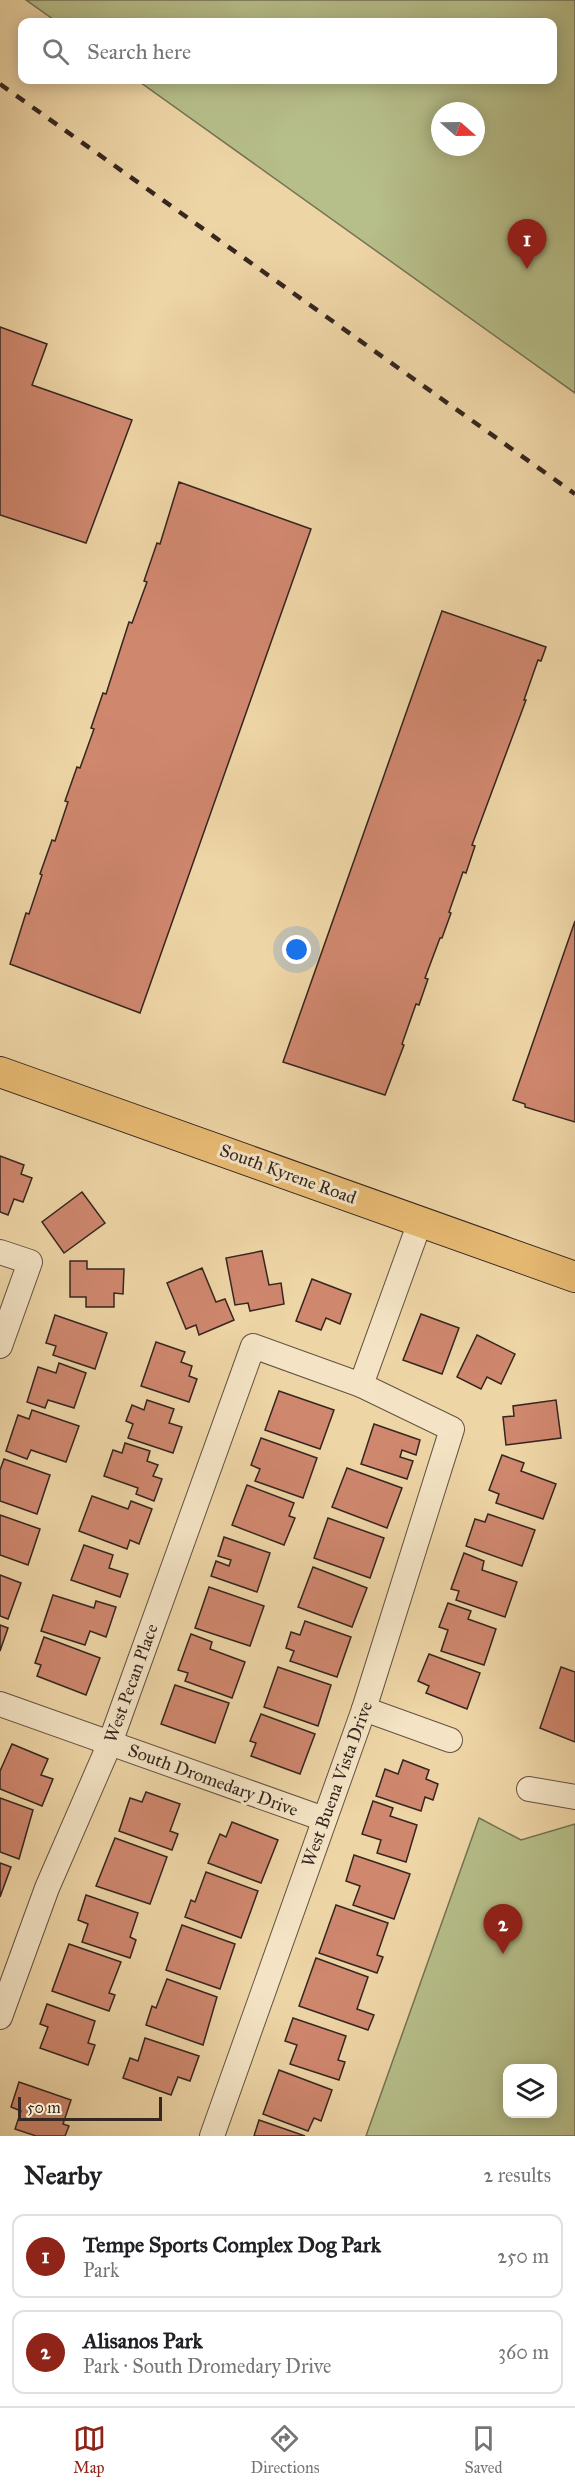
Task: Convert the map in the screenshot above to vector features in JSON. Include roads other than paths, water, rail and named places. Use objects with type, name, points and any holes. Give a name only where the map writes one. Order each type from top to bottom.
[{"type":"main road","name":"South Kyrene Road","points":[[0,1072],[575,1277]]},
{"type":"street","points":[[361,1385],[420,1222]]},
{"type":"street","points":[[0,1252],[30,1262],[0,1346]]},
{"type":"street","name":"West Pecan Place","points":[[0,2017],[47,1888],[110,1743],[253,1346],[361,1385]]},
{"type":"street","name":"West Buena Vista Drive","points":[[212,2136],[364,1709],[452,1429],[361,1385]]},
{"type":"street","name":"South Dromedary Drive","points":[[0,1704],[324,1819]]},
{"type":"street","points":[[364,1709],[450,1740]]},
{"type":"street","points":[[529,1789],[575,1797]]},
{"type":"railway","points":[[0,84],[575,494]]},
{"type":"place","name":"Tempe Sports Complex Dog Park","points":[[527,269]]},
{"type":"place","name":"Alisanos Park","points":[[503,1954]]}]
